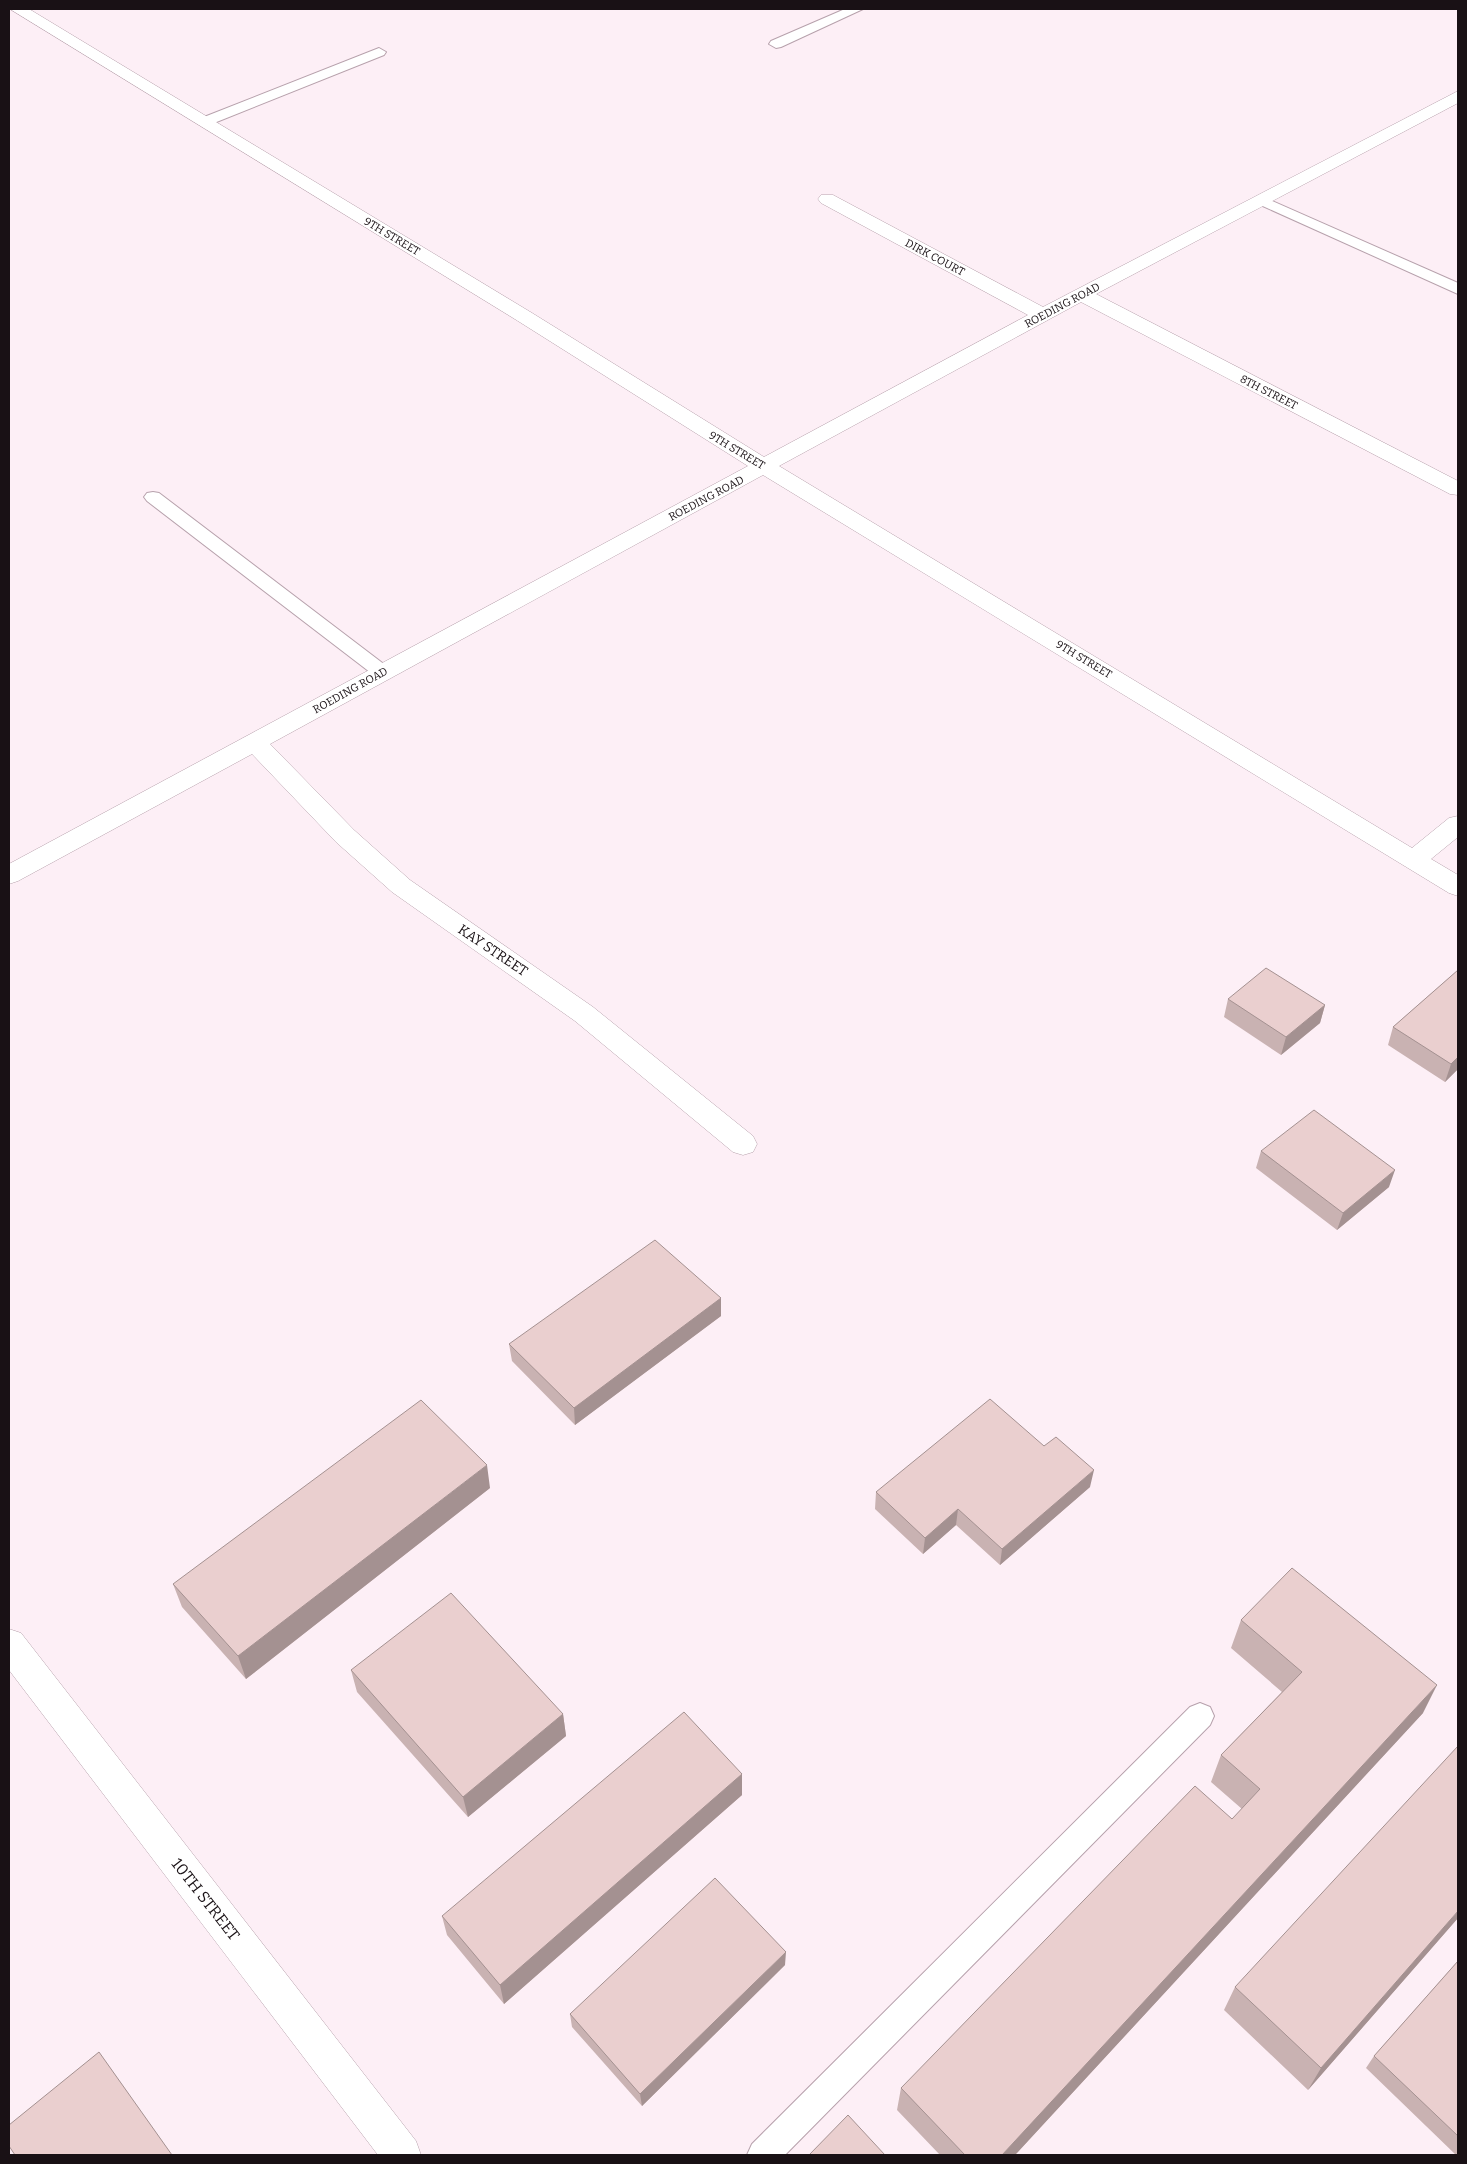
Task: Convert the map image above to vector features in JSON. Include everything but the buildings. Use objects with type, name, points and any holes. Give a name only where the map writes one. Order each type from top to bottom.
[{"type":"street","name":"9TH STREET","points":[[18,9],[1458,887]]},
{"type":"street","name":"ROEDING ROAD","points":[[9,875],[1081,294],[1261,200],[1441,114],[1458,96]]},
{"type":"street","name":"DIRK COURT","points":[[827,199],[1043,315]]},
{"type":"street","name":"8TH STREET","points":[[1081,294],[1458,489]]},
{"type":"street","name":"KAY STREET","points":[[255,742],[344,836],[401,886],[584,1014],[744,1144]]},
{"type":"street","points":[[1414,859],[1458,824]]},
{"type":"street","name":"10TH STREET","points":[[9,1644],[402,2155]]},
{"type":"lane","points":[[776,44],[856,9]]},
{"type":"lane","points":[[204,122],[379,52]]},
{"type":"lane","points":[[1261,200],[1458,289]]},
{"type":"lane","points":[[153,497],[382,672]]},
{"type":"lane","points":[[762,2155],[1200,1716]]}]
